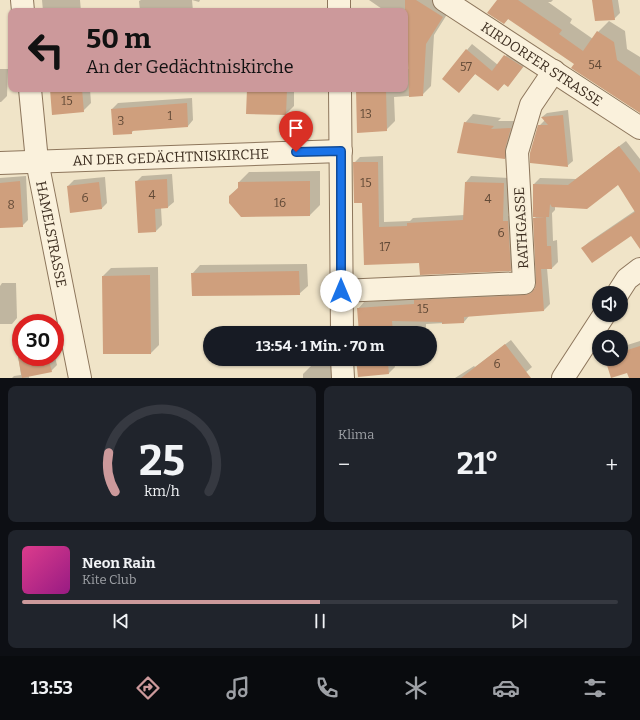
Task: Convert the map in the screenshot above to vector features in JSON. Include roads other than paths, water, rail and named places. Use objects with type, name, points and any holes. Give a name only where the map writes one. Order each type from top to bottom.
[{"type":"street","name":"KIRDORFER STRASSE","points":[[444,0],[640,128]]},
{"type":"street","name":"RATHGASSE","points":[[341,291],[524,283],[517,152],[531,105],[554,71]]},
{"type":"street","name":"HAMELSTRASSE","points":[[30,92],[37,161],[80,378]]},
{"type":"street","points":[[340,92],[342,326]]},
{"type":"street","name":"AN DER GEDÄCHTNISKIRCHE","points":[[0,163],[341,151]]},
{"type":"street","points":[[622,286],[627,279],[640,269]]},
{"type":"street","points":[[563,378],[599,322]]},
{"type":"street","points":[[342,366],[343,378]]}]
